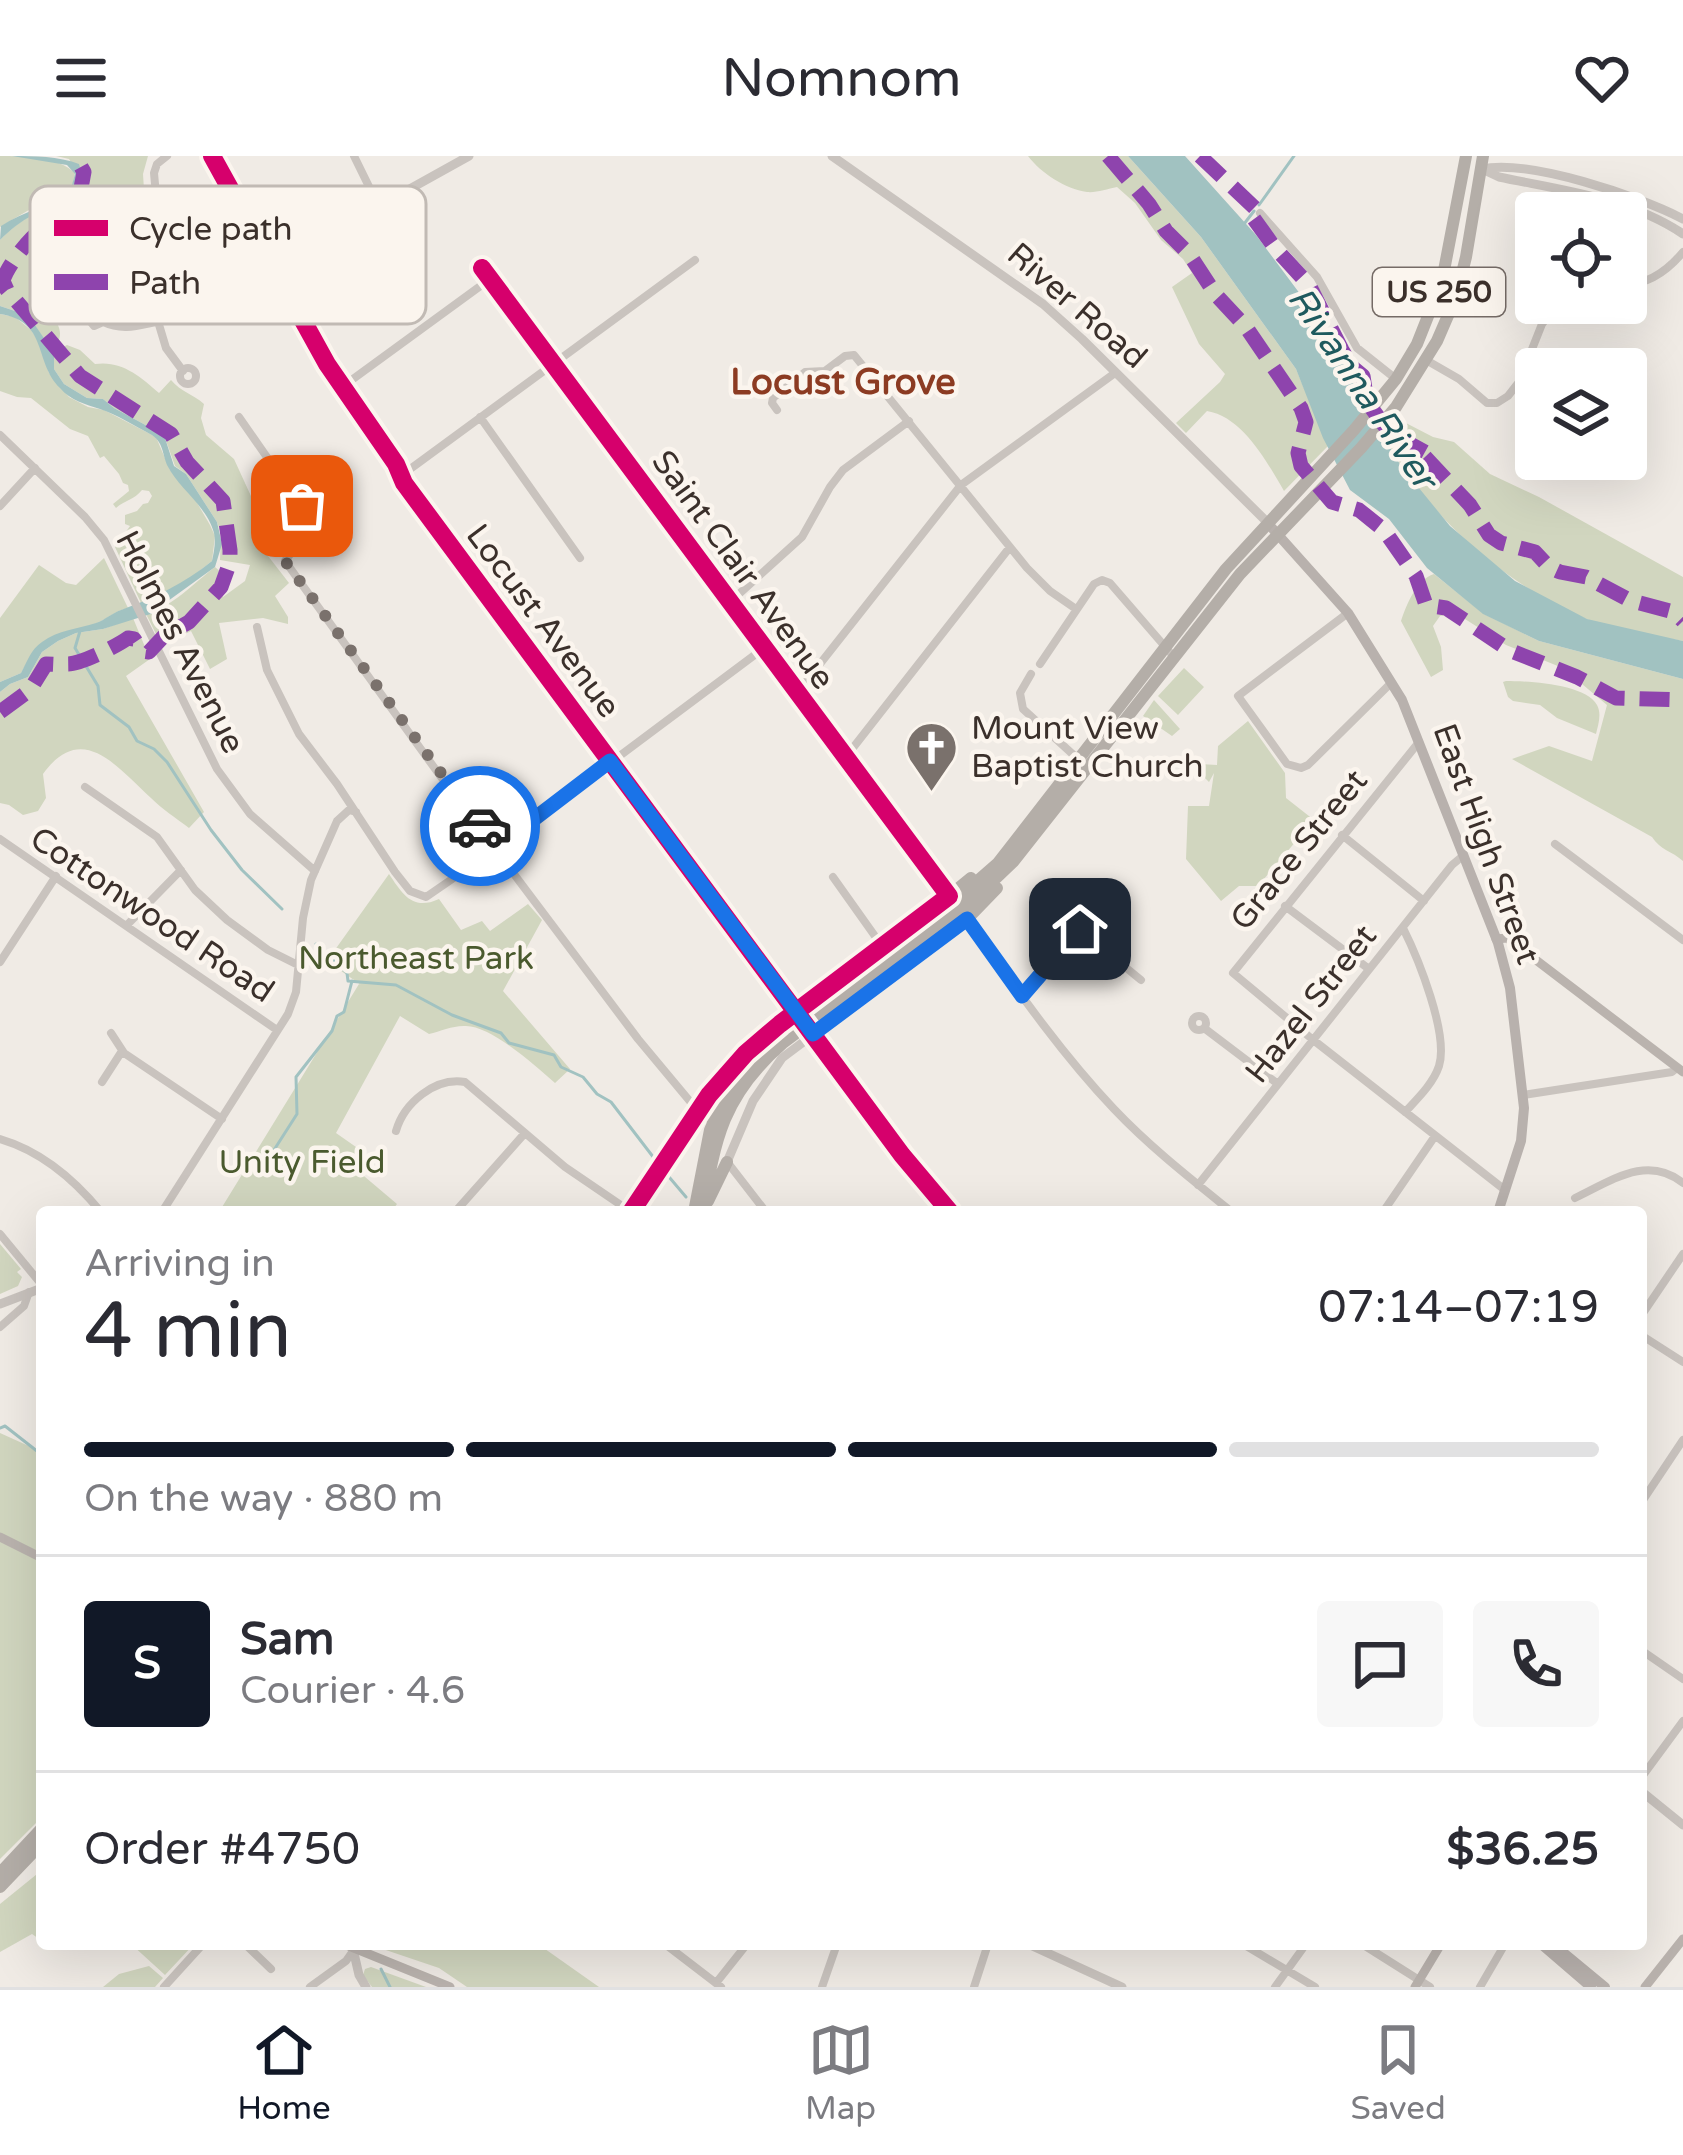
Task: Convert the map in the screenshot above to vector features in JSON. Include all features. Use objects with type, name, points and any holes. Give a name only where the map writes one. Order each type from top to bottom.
[{"type":"highway","name":"US 250","points":[[702,1206],[720,1130],[735,1097],[757,1068],[783,1043],[969,904],[1024,842],[1170,652],[1226,568],[1396,379],[1439,292],[1465,160]]},
{"type":"highway","name":"US 250","points":[[1170,652],[1386,419],[1426,360],[1456,297],[1483,162]]},
{"type":"highway","name":"US 250","points":[[701,1206],[704,1149],[717,1113],[747,1066],[1024,842]]},
{"type":"highway","points":[[949,896],[1024,842]]},
{"type":"highway","points":[[967,919],[1005,880],[1024,842]]},
{"type":"highway","points":[[704,1149],[719,1083]]},
{"type":"highway","points":[[703,1206],[727,1162]]},
{"type":"highway","points":[[0,1873],[36,1834]]},
{"type":"highway","points":[[0,1891],[36,1850]]},
{"type":"highway","points":[[0,1891],[36,1861]]},
{"type":"main road","points":[[1450,156],[1483,162]]},
{"type":"main road","name":"East High Street","points":[[1267,522],[1348,614],[1392,682],[1420,740],[1496,938],[1510,988],[1523,1094],[1523,1129],[1500,1206]]},
{"type":"main road","points":[[1496,938],[1507,938],[1680,1070]]},
{"type":"main road","points":[[0,1537],[36,1556]]},
{"type":"main road","points":[[1646,1987],[1683,1939]]},
{"type":"main road","points":[[357,1950],[450,1987]]},
{"type":"main road","points":[[1418,1984],[1438,1950]]},
{"type":"main road","points":[[1548,1950],[1591,1987]]},
{"type":"main road","points":[[1560,1950],[1605,1987]]},
{"type":"street","points":[[155,186],[154,173],[164,156]]},
{"type":"street","name":"Locust Avenue","points":[[212,156],[229,186]]},
{"type":"street","points":[[354,156],[369,186]]},
{"type":"street","points":[[416,186],[469,156]]},
{"type":"street","name":"River Road","points":[[832,156],[1064,322],[1267,522]]},
{"type":"street","points":[[1483,162],[1599,186],[1683,218]]},
{"type":"street","points":[[1483,162],[1499,177],[1622,205],[1662,220],[1683,234]]},
{"type":"street","points":[[1260,213],[1317,277],[1357,348],[1396,379]]},
{"type":"street","points":[[1647,280],[1683,252]]},
{"type":"street","points":[[402,475],[694,260]]},
{"type":"street","name":"Saint Clair Avenue","points":[[482,268],[949,896]]},
{"type":"street","points":[[342,387],[490,279]]},
{"type":"street","points":[[109,324],[119,328],[144,324]]},
{"type":"street","points":[[158,324],[166,347],[183,371]]},
{"type":"street","name":"Locust Avenue","points":[[306,324],[404,483],[901,1154],[945,1206]]},
{"type":"street","points":[[1426,360],[1460,379],[1487,403],[1497,403],[1526,371],[1542,324]]},
{"type":"street","points":[[777,410],[772,398],[806,372],[825,371],[849,355],[857,359],[1038,580],[1076,610]]},
{"type":"street","points":[[797,693],[961,485],[1115,373]]},
{"type":"street","points":[[239,417],[305,512],[305,534],[285,561],[657,1066],[698,1112]]},
{"type":"street","points":[[480,417],[580,558]]},
{"type":"street","points":[[730,602],[802,537],[844,470],[909,421]]},
{"type":"street","name":"Holmes Avenue","points":[[0,435],[96,530],[228,786],[273,836],[315,871]]},
{"type":"street","points":[[0,506],[35,468]]},
{"type":"street","points":[[844,758],[1011,546]]},
{"type":"street","points":[[1040,664],[1094,584],[1106,581],[1170,652]]},
{"type":"street","points":[[1348,614],[1238,696],[1287,764],[1301,768],[1392,682]]},
{"type":"street","points":[[257,627],[267,670],[308,749],[410,891],[420,896],[434,893],[764,648]]},
{"type":"street","points":[[1031,674],[1020,693],[1020,704],[1084,764]]},
{"type":"street","name":"Grace Street","points":[[1312,1039],[1233,970],[1420,740]]},
{"type":"street","points":[[85,787],[157,837],[195,890],[227,920],[298,965]]},
{"type":"street","points":[[166,1206],[292,1003],[306,900],[315,871],[337,821],[349,810],[357,812]]},
{"type":"street","points":[[1342,835],[1424,901]]},
{"type":"street","name":"Cottonwood Road","points":[[0,839],[278,1030]]},
{"type":"street","points":[[1555,844],[1683,940]]},
{"type":"street","name":"Hazel Street","points":[[1198,1185],[1464,855]]},
{"type":"street","points":[[127,925],[181,870]]},
{"type":"street","points":[[0,962],[56,876]]},
{"type":"street","points":[[833,877],[882,946]]},
{"type":"street","points":[[1022,996],[1112,890]]},
{"type":"street","points":[[635,1206],[719,1083],[762,1038],[949,896]]},
{"type":"street","points":[[1285,905],[1369,969]]},
{"type":"street","points":[[761,1206],[727,1162],[763,1084],[782,1058],[812,1032],[967,919],[1111,1106],[1225,1206]]},
{"type":"street","points":[[1402,928],[1427,987],[1441,1048],[1432,1079],[1405,1112]]},
{"type":"street","points":[[1080,929],[1142,980]]},
{"type":"street","points":[[1204,1028],[1278,1084]]},
{"type":"street","points":[[111,1033],[122,1052],[222,1118]]},
{"type":"street","points":[[1312,1039],[1505,1190]]},
{"type":"street","points":[[102,1082],[122,1052]]},
{"type":"street","points":[[1523,1094],[1680,1070]]},
{"type":"street","points":[[396,1131],[400,1118],[430,1088],[456,1080],[471,1085],[577,1176],[622,1206]]},
{"type":"street","points":[[460,1206],[525,1133]]},
{"type":"street","points":[[1387,1206],[1435,1136]]},
{"type":"street","points":[[1,1141],[44,1157],[95,1206]]},
{"type":"street","points":[[1575,1198],[1645,1168],[1668,1173],[1683,1184]]},
{"type":"street","points":[[1218,1206],[1221,1203]]},
{"type":"street","points":[[0,1234],[36,1279]]},
{"type":"street","points":[[1647,1307],[1683,1254]]},
{"type":"street","points":[[0,1304],[36,1288]]},
{"type":"street","points":[[0,1327],[24,1306],[29,1291]]},
{"type":"street","points":[[1647,1339],[1683,1362]]},
{"type":"street","points":[[1647,1494],[1683,1440]]},
{"type":"street","points":[[1647,1655],[1683,1679]]},
{"type":"street","points":[[1647,1770],[1683,1721]]},
{"type":"street","points":[[1647,1796],[1683,1826]]},
{"type":"street","points":[[164,1987],[198,1950]]},
{"type":"street","points":[[251,1950],[271,1969]]},
{"type":"street","points":[[310,1987],[346,1960],[348,1950]]},
{"type":"street","points":[[350,1950],[366,1987]]},
{"type":"street","points":[[673,1950],[719,1985],[743,1950]]},
{"type":"street","points":[[822,1987],[835,1950]]},
{"type":"street","points":[[974,1987],[986,1950]]},
{"type":"street","points":[[1054,1950],[1097,1982],[1122,1987]]},
{"type":"street","points":[[1253,1950],[1315,1987]]},
{"type":"street","points":[[1275,1987],[1302,1950]]},
{"type":"street","points":[[1370,1950],[1418,1984],[1430,1987]]},
{"type":"street","points":[[1480,1987],[1502,1950]]},
{"type":"green space","points":[[0,156],[40,158],[75,173],[72,186],[30,186],[30,209],[0,227]]},
{"type":"green space","points":[[56,156],[148,156],[144,186],[79,186],[82,181],[69,159]]},
{"type":"green space","points":[[1028,156],[1128,156],[1201,237],[1296,369],[1328,446],[1284,491],[1253,442],[1232,422],[1207,411],[1186,433],[1176,423],[1225,374],[1199,344],[1172,287],[1192,273],[1183,259],[1117,187],[1090,192],[1070,188]]},
{"type":"green space","points":[[29,216],[30,318],[0,306],[0,240]]},
{"type":"green space","points":[[0,314],[15,317],[31,330],[49,373],[69,397],[156,437],[170,470],[196,501],[215,536],[212,561],[187,581],[141,603],[115,547],[130,526],[125,524],[125,515],[137,511],[152,496],[142,490],[116,508],[113,504],[129,491],[128,485],[104,456],[100,458],[88,436],[70,429],[31,398],[0,391]]},
{"type":"green space","points":[[34,324],[57,324],[61,348],[67,345],[95,364],[130,371],[159,393],[171,380],[204,404],[201,418],[206,435],[234,459],[268,533],[258,543],[289,583],[275,596],[288,624],[263,618],[219,623],[227,659],[210,669],[191,631],[162,646],[146,614],[174,600],[215,567],[222,573],[216,586],[223,597],[245,581],[250,565],[220,560],[217,522],[186,474],[175,466],[164,435],[103,399],[87,398],[64,384],[54,369],[53,353]]},
{"type":"green space","points":[[1404,422],[1454,442],[1490,474],[1683,577],[1683,641],[1584,618],[1498,567],[1448,523],[1405,471],[1387,443]]},
{"type":"green space","points":[[104,558],[128,608],[49,640],[21,673],[0,682],[0,618],[39,565],[76,585]]},
{"type":"green space","points":[[1434,574],[1484,614],[1539,641],[1683,679],[1683,861],[1652,837],[1512,759],[1549,746],[1592,761],[1607,705],[1575,673],[1506,645],[1457,614],[1440,616],[1433,626],[1443,670],[1431,677],[1401,621],[1417,587]]},
{"type":"green space","points":[[133,618],[150,659],[126,676],[204,812],[189,828],[112,763],[85,750],[57,758],[43,774],[46,798],[38,811],[23,815],[0,803],[0,692],[28,677],[42,652],[58,641]]},
{"type":"green space","points":[[1184,668],[1204,687],[1178,715],[1158,696]]},
{"type":"green space","points":[[1506,681],[1581,692],[1597,705],[1596,734],[1557,718],[1540,705],[1513,701]]},
{"type":"green space","points":[[1154,700],[1180,729],[1172,736],[1143,716]]},
{"type":"green space","points":[[1248,721],[1285,773],[1286,798],[1314,820],[1258,886],[1239,886],[1221,901],[1186,859],[1188,806],[1209,806],[1214,773],[1209,782],[1197,770],[1200,764],[1217,765],[1218,746]]},
{"type":"green space","points":[[389,874],[415,902],[439,899],[461,930],[482,921],[490,931],[528,904],[542,920],[503,991],[570,1069],[555,1083],[488,1033],[461,1026],[429,1034],[400,1016],[336,1133],[366,1154],[358,1171],[396,1206],[223,1206],[361,985],[327,961]]},
{"type":"green space","points":[[0,1244],[21,1269],[17,1272],[22,1277],[18,1286],[0,1294]]},
{"type":"green space","points":[[0,1433],[36,1449],[36,1823],[0,1859]]},
{"type":"green space","points":[[36,1875],[36,1937],[32,1934],[0,1952],[0,1904]]},
{"type":"green space","points":[[138,1950],[188,1950],[165,1975]]},
{"type":"green space","points":[[386,1950],[547,1950],[599,1987],[467,1987],[439,1968]]},
{"type":"green space","points":[[149,1966],[163,1978],[155,1987],[103,1987],[119,1974]]},
{"type":"green space","points":[[371,1967],[426,1987],[372,1987],[363,1975]]},
{"type":"water","points":[[12,156],[79,164],[81,186],[72,186],[75,174],[67,165]]},
{"type":"water","points":[[1128,156],[1185,156],[1256,235],[1327,330],[1401,466],[1450,526],[1515,581],[1587,619],[1683,641],[1683,679],[1539,641],[1483,614],[1427,568],[1389,519],[1350,490],[1296,369],[1201,237]]},
{"type":"water","points":[[30,211],[30,217],[0,240],[1,226]]},
{"type":"water","points":[[0,306],[27,315],[54,353],[54,369],[64,384],[87,398],[103,399],[164,435],[174,466],[186,474],[217,522],[222,544],[215,567],[160,611],[58,641],[42,652],[28,677],[0,692],[0,682],[21,673],[42,642],[99,622],[180,583],[212,561],[215,540],[205,514],[172,474],[157,440],[64,392],[26,325],[0,314]]},
{"type":"waterway","points":[[1259,205],[1294,156]]},
{"type":"waterway","points":[[1244,224],[1254,211]]},
{"type":"waterway","points":[[80,631],[75,648],[98,686],[100,705],[167,762],[242,870],[282,909]]},
{"type":"waterway","points":[[316,944],[347,973],[348,981],[396,985],[452,1015],[501,1033],[509,1043],[554,1055],[561,1067],[583,1077],[611,1102],[657,1162]]},
{"type":"waterway","points":[[258,1175],[297,1114],[296,1077],[344,1012],[352,981]]},
{"type":"waterway","points":[[664,1171],[686,1197]]},
{"type":"waterway","points":[[0,1428],[5,1426],[36,1450]]},
{"type":"waterway","points":[[381,1969],[390,1987]]},
{"type":"marked path","points":[[75,156],[84,172],[81,186]]},
{"type":"marked path","points":[[1108,156],[1246,327],[1301,408],[1306,422],[1298,453],[1301,466],[1332,502],[1359,510],[1384,530],[1416,576],[1426,605],[1446,608],[1509,650],[1616,698],[1683,700]]},
{"type":"marked path","points":[[1200,156],[1260,213]]},
{"type":"marked path","points":[[1254,219],[1309,285],[1352,367],[1363,376],[1367,402],[1390,433],[1425,452]]},
{"type":"marked path","points":[[30,241],[3,281],[30,317]]},
{"type":"marked path","points":[[0,712],[30,690],[46,664],[81,661],[128,638],[149,652],[189,622],[221,587],[230,562],[223,501],[187,462],[171,434],[80,376],[36,324]]},
{"type":"marked path","points":[[1425,457],[1470,505],[1489,535],[1501,543],[1535,552],[1549,567],[1586,577],[1629,600],[1674,612],[1683,621]]},
{"type":"cycle path","points":[[212,156],[229,186]]},
{"type":"cycle path","points":[[482,268],[949,896],[746,1053],[709,1095],[635,1206]]},
{"type":"cycle path","points":[[305,324],[404,483],[902,1155],[945,1206]]},
{"type":"way so far","points":[[302,506],[305,534],[285,561],[480,826]]},
{"type":"place","name":"Mount View Baptist Church","points":[[932,793]]},
{"type":"district","name":"Locust Grove","points":[[843,382]]},
{"type":"route","points":[[480,826],[496,848],[610,761],[813,1034],[967,919],[1022,996],[1080,929]]},
{"type":"water label","name":"Rivanna River","points":[[1362,388]]},
{"type":"park label","name":"Northeast Park","points":[[416,958]]},
{"type":"park label","name":"Unity Field","points":[[302,1162]]}]
